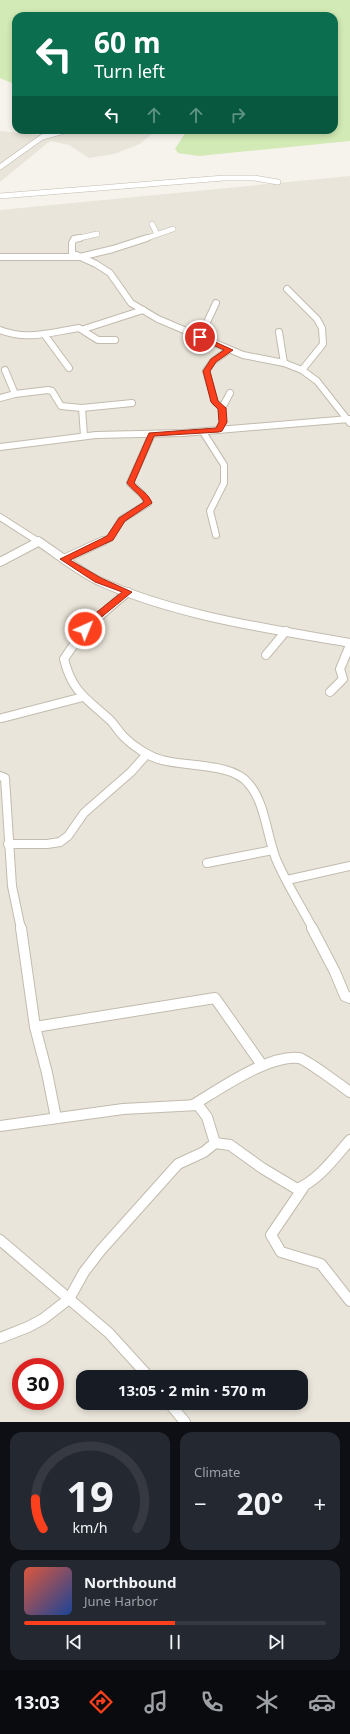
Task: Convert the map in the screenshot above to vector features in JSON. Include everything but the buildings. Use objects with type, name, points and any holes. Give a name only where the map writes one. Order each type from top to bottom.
[{"type":"street","points":[[0,167],[42,137],[53,134]]},
{"type":"street","points":[[0,196],[224,178],[254,178],[278,182]]},
{"type":"street","points":[[152,224],[157,234]]},
{"type":"street","points":[[0,259],[80,257],[113,249],[173,229]]},
{"type":"street","points":[[97,234],[74,239],[72,243],[72,254],[96,264],[110,273],[131,303],[158,319],[229,350],[243,355],[284,363],[302,370],[317,381],[349,420]]},
{"type":"street","points":[[287,289],[317,319],[322,328],[324,344],[302,370]]},
{"type":"street","points":[[200,337],[208,322],[209,315],[216,303]]},
{"type":"street","points":[[84,330],[143,310]]},
{"type":"street","points":[[0,330],[16,336],[44,334],[79,328],[84,330],[94,339],[100,341],[115,340]]},
{"type":"street","points":[[279,332],[284,363]]},
{"type":"street","points":[[44,334],[69,368]]},
{"type":"street","points":[[222,408],[215,402],[206,371],[213,361],[229,350]]},
{"type":"street","points":[[5,370],[15,394]]},
{"type":"street","points":[[0,398],[15,394],[48,390],[52,391],[61,406],[82,408],[132,402]]},
{"type":"street","points":[[219,430],[223,422],[222,408],[230,393]]},
{"type":"street","points":[[82,408],[84,436]]},
{"type":"street","points":[[0,446],[84,436],[203,432],[349,420]]},
{"type":"street","points":[[203,432],[224,465],[224,483],[210,510],[216,535]]},
{"type":"street","points":[[64,559],[110,538],[122,520],[148,503],[146,498],[130,483],[152,434]]},
{"type":"street","points":[[0,517],[98,580],[128,592],[197,614],[350,644],[340,669],[343,679],[330,692]]},
{"type":"street","points":[[0,562],[38,542]]},
{"type":"street","points":[[128,592],[95,618],[75,641],[64,659],[68,675],[90,705],[112,721],[124,737],[146,754],[160,760],[181,765],[224,769],[240,775],[249,783],[257,797],[273,850],[287,880],[332,966],[345,996],[350,998]]},
{"type":"street","points":[[266,655],[286,631]]},
{"type":"street","points":[[2,718],[83,696]]},
{"type":"street","points":[[8,844],[48,844],[60,842],[68,836],[84,813],[131,772],[146,754]]},
{"type":"street","points":[[0,776],[5,778],[6,783],[5,795],[12,886],[21,930],[35,1027],[47,1073],[56,1118]]},
{"type":"street","points":[[207,863],[273,850]]},
{"type":"street","points":[[287,880],[350,866]]},
{"type":"street","points":[[35,1027],[215,998],[262,1065]]},
{"type":"street","points":[[193,1105],[262,1065],[291,1057],[300,1058],[350,1092]]},
{"type":"street","points":[[0,1126],[132,1107],[198,1105],[202,1108],[215,1143]]},
{"type":"street","points":[[350,1140],[303,1188],[271,1236],[281,1252],[321,1264],[350,1301]]},
{"type":"street","points":[[215,1143],[230,1146],[289,1185],[297,1189],[303,1188]]},
{"type":"street","points":[[0,1338],[28,1327],[43,1319],[69,1299],[84,1272],[101,1250],[178,1164],[188,1158],[208,1150],[215,1143]]},
{"type":"street","points":[[0,1240],[109,1333],[143,1370]]},
{"type":"street","points":[[175,1410],[186,1422]]},
{"type":"shaded area","points":[[0,131],[12,132],[12,134],[151,134],[140,144],[114,154],[89,158],[69,145],[50,141],[0,182]]},
{"type":"shaded area","points":[[350,176],[350,1422],[0,1422],[0,210]]},
{"type":"green space","points":[[0,0],[350,0],[350,141],[199,156],[178,153],[175,149],[184,134],[338,134],[338,12],[12,12],[12,83],[0,78]]},
{"type":"route","points":[[85,629],[95,618],[128,592],[98,580],[64,559],[110,538],[122,520],[148,503],[146,498],[130,483],[152,434],[219,430],[223,422],[222,408],[215,402],[206,371],[208,366],[213,361],[229,350],[200,337]]}]
